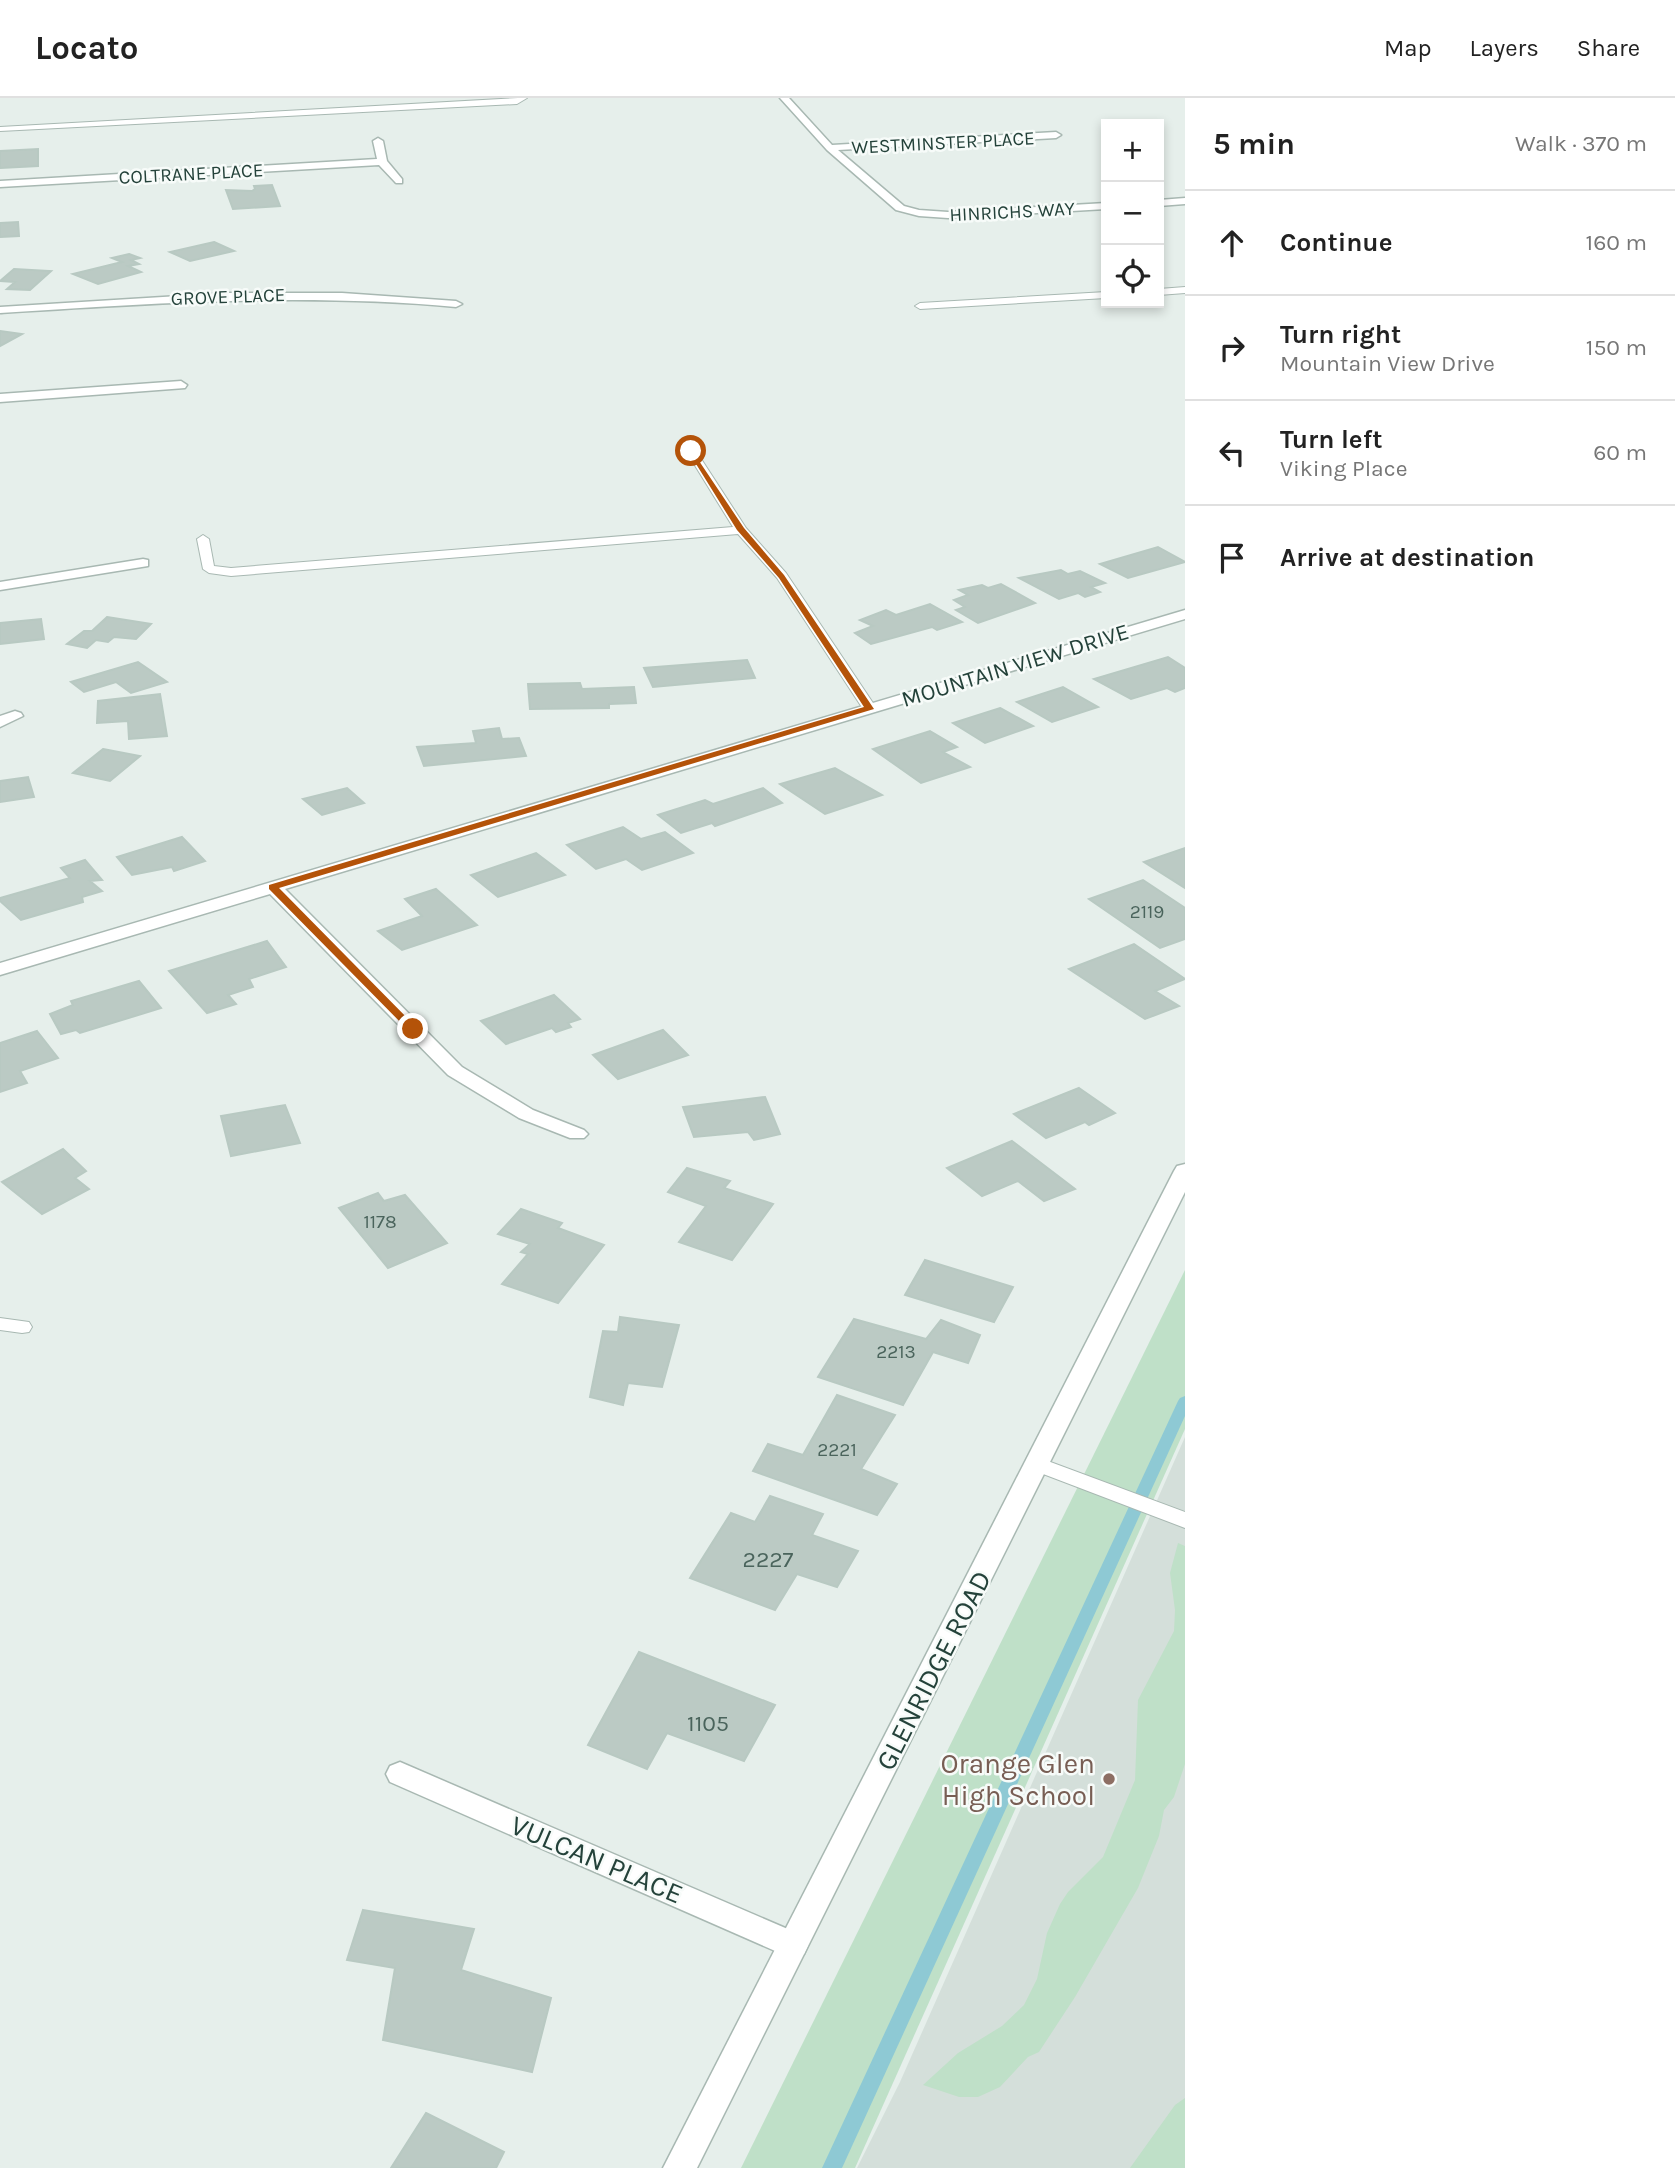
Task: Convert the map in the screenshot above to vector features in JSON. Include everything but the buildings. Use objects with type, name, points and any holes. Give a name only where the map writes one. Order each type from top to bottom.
[{"type":"street","points":[[784,98],[831,148]]},
{"type":"street","name":"WESTMINSTER PLACE","points":[[831,148],[1056,135]]},
{"type":"street","points":[[378,141],[382,162],[399,181]]},
{"type":"street","name":"HINRICHS WAY","points":[[831,148],[900,208],[919,213],[947,215],[1101,206]]},
{"type":"street","name":"COLTRANE PLACE","points":[[0,184],[382,162]]},
{"type":"street","points":[[1164,203],[1185,201]]},
{"type":"street","name":"GROVE PLACE","points":[[0,310],[241,294],[397,297],[456,304]]},
{"type":"street","points":[[0,398],[181,385]]},
{"type":"street","points":[[0,586],[143,564]]},
{"type":"street","name":"MOUNTAIN VIEW DRIVE","points":[[0,969],[1185,614]]},
{"type":"street","points":[[273,887],[455,1071],[526,1114],[577,1134]]},
{"type":"street","name":"GLENRIDGE ROAD","points":[[680,2168],[1185,1171]]},
{"type":"street","name":"VULCAN PLACE","points":[[400,1774],[793,1945]]},
{"type":"lane","points":[[0,129],[517,102],[523,98]]},
{"type":"lane","points":[[1164,292],[1185,290]]},
{"type":"lane","points":[[920,306],[1101,295]]},
{"type":"lane","points":[[691,451],[741,530],[782,576],[870,709]]},
{"type":"lane","points":[[203,539],[209,569],[231,572],[741,530]]},
{"type":"lane","points":[[0,1324],[22,1328]]},
{"type":"lane","points":[[1037,1464],[1185,1520]]},
{"type":"shaded area","name":"Orange Glen High School","points":[[1185,1437],[1185,2168],[857,2168],[900,2082]]},
{"type":"green space","points":[[1185,1270],[1185,1429],[855,2168],[741,2168]]},
{"type":"green space","points":[[1178,1543],[1185,1546],[1185,1764],[1174,1797],[1164,1810],[1159,1836],[1138,1888],[1075,1997],[1039,2052],[1028,2057],[1000,2087],[978,2097],[959,2097],[923,2085],[958,2053],[1002,2026],[1024,2005],[1037,1979],[1047,1933],[1060,1904],[1068,1892],[1103,1857],[1135,1780],[1138,1700],[1174,1631],[1175,1610],[1170,1573]]},
{"type":"green space","points":[[1185,2098],[1185,2168],[1130,2168],[1175,2105]]},
{"type":"waterway","points":[[832,2168],[1185,1401]]},
{"type":"place","name":"Orange Glen High School","points":[[1109,1779]]},
{"type":"route","points":[[413,1029],[273,887],[870,709],[782,576],[741,530],[691,451]]}]
